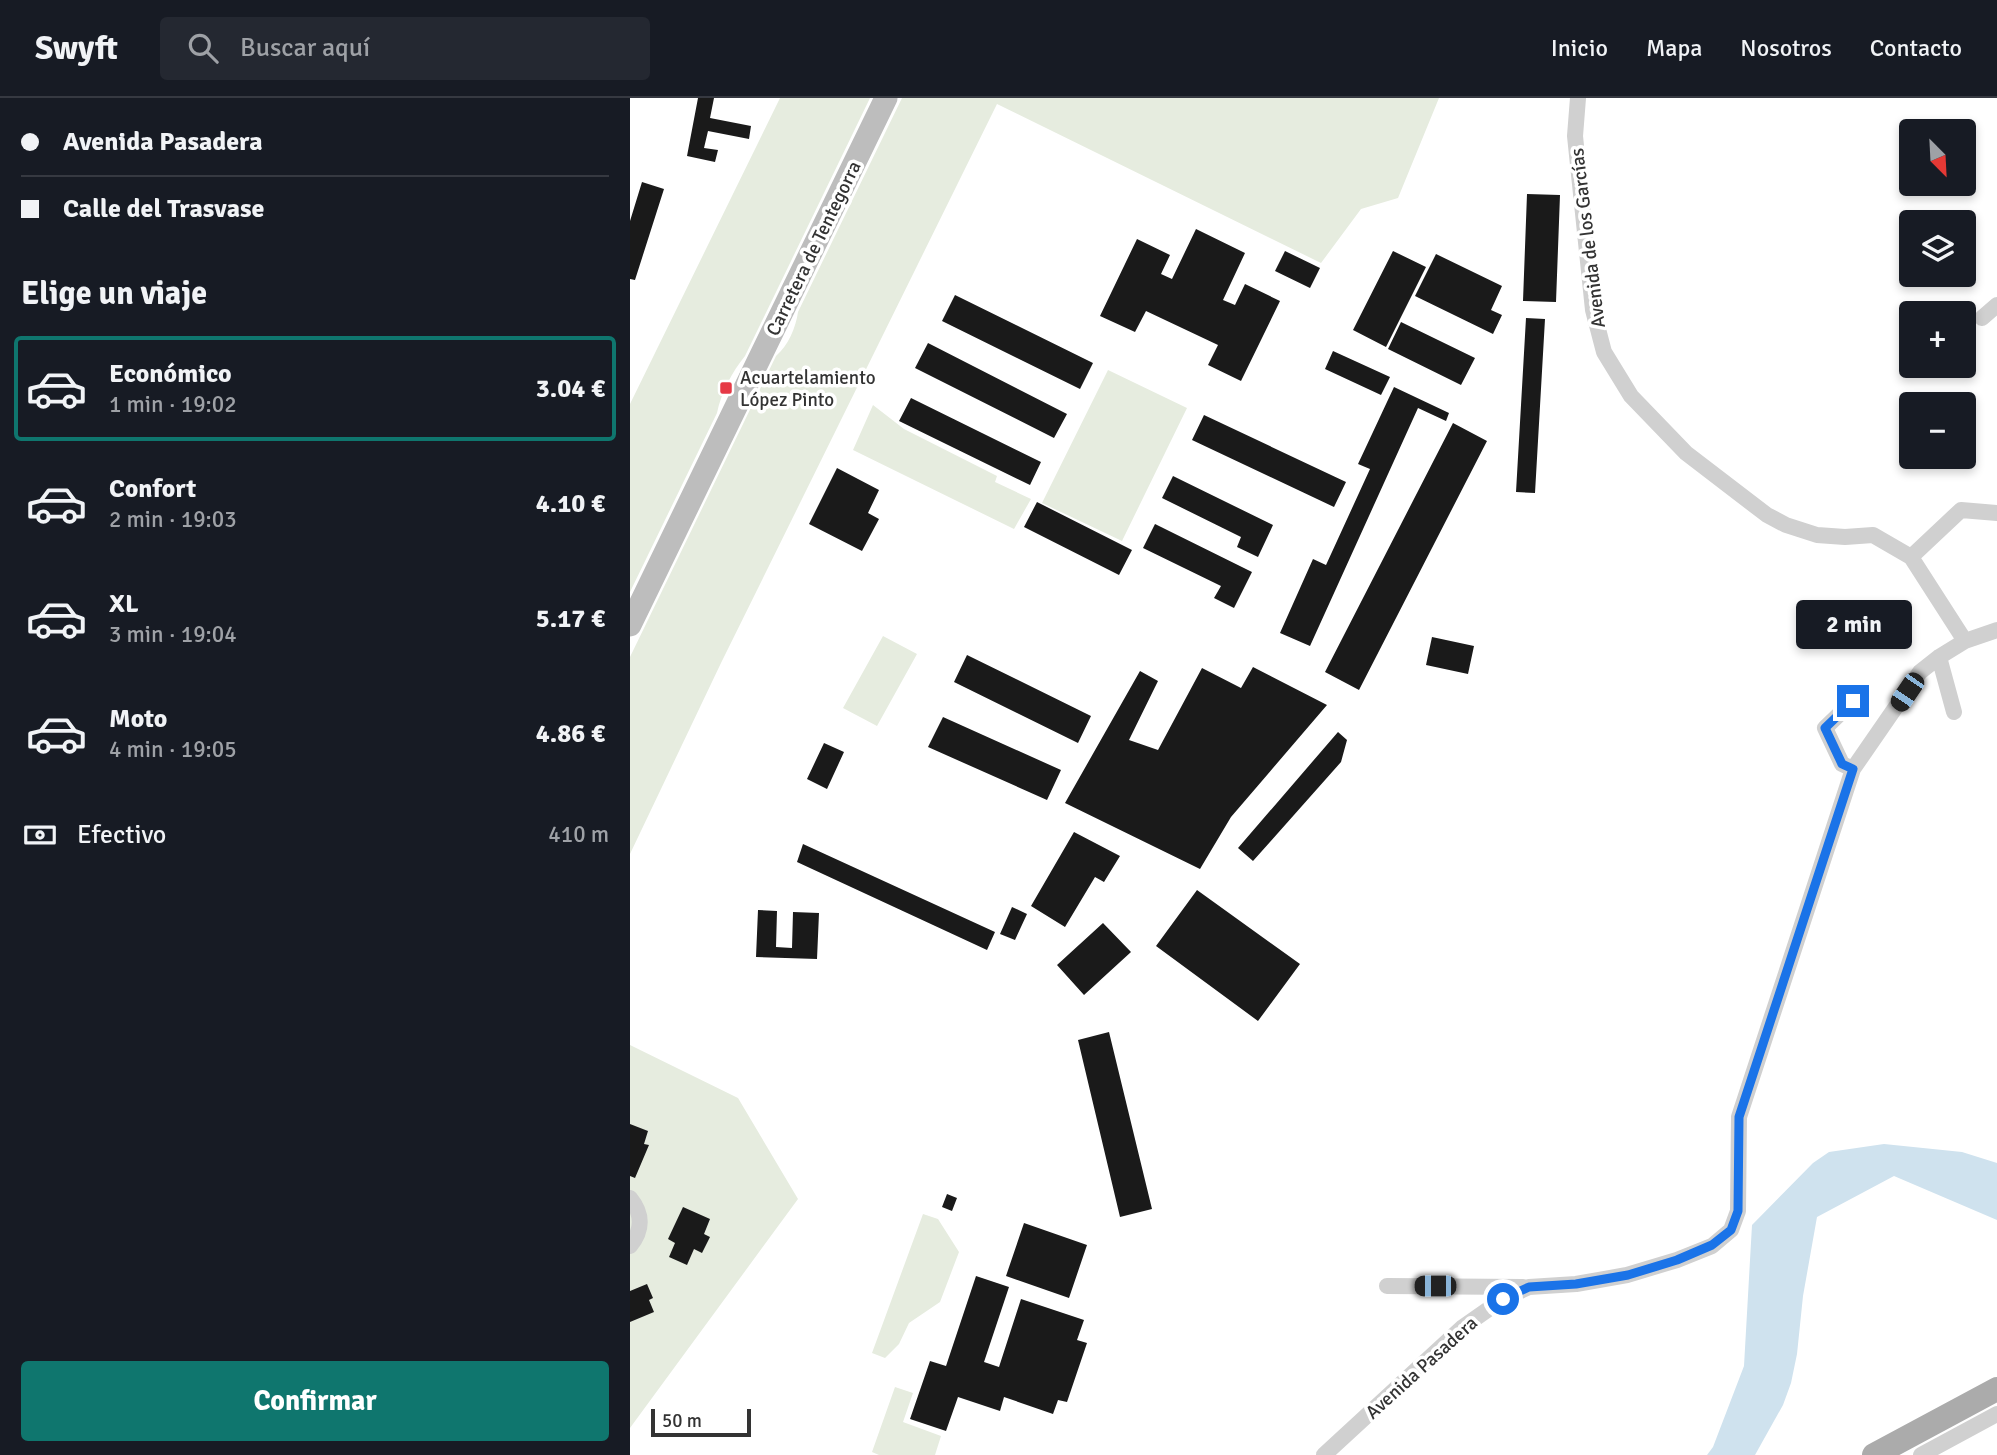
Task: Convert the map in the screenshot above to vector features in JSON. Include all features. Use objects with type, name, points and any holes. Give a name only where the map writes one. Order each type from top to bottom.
[{"type":"main road","name":"Carretera de Tentegorra","points":[[630,625],[886,98]]},
{"type":"main road","points":[[1874,1455],[1943,1440],[1997,1389]]},
{"type":"street","name":"Avenida de los Garcías","points":[[1578,98],[1575,136],[1592,310],[1604,352],[1630,396],[1686,453],[1767,515],[1786,525],[1817,535],[1873,535],[1911,557],[1965,641]]},
{"type":"street","points":[[1982,318],[1997,305]]},
{"type":"street","points":[[1911,557],[1961,510],[1997,513]]},
{"type":"street","name":"Avenida Pasadera","points":[[1324,1455],[1477,1315],[1503,1299],[1529,1287],[1576,1284],[1628,1275],[1677,1260],[1712,1245],[1731,1230],[1738,1211],[1739,1117],[1853,769],[1920,672],[1965,641],[1997,630]]},
{"type":"street","points":[[1939,657],[1954,712]]},
{"type":"street","points":[[1853,701],[1825,728],[1842,764],[1853,769]]},
{"type":"street","points":[[630,1198],[640,1216],[640,1226],[630,1246]]},
{"type":"street","points":[[1387,1286],[1529,1287]]},
{"type":"street","points":[[1921,1455],[1943,1440],[1997,1414]]},
{"type":"shaded area","points":[[780,98],[870,98],[745,356],[728,383],[717,413],[630,592],[630,404]]},
{"type":"shaded area","points":[[902,98],[1439,98],[1398,198],[1361,209],[1321,263],[997,104],[721,663],[630,854],[630,657],[776,356],[791,336],[798,312]]},
{"type":"shaded area","points":[[1108,370],[1187,408],[1122,541],[1042,503]]},
{"type":"shaded area","points":[[873,405],[904,429],[997,476],[995,482],[1031,499],[1014,529],[853,450]]},
{"type":"shaded area","points":[[883,636],[917,654],[877,726],[843,708]]},
{"type":"shaded area","points":[[630,1045],[738,1098],[798,1199],[630,1428]]},
{"type":"shaded area","points":[[923,1214],[938,1219],[959,1252],[940,1302],[909,1323],[899,1344],[885,1358],[872,1353]]},
{"type":"shaded area","points":[[895,1387],[913,1393],[903,1422],[941,1436],[935,1455],[879,1455],[872,1452]]},
{"type":"water","points":[[1884,1144],[1962,1152],[1997,1163],[1997,1220],[1894,1176],[1817,1217],[1803,1296],[1797,1354],[1783,1405],[1755,1455],[1707,1455],[1713,1447],[1744,1366],[1752,1225],[1813,1163],[1829,1152]]},
{"type":"building","points":[[698,98],[714,98],[710,118],[751,126],[749,139],[708,131],[704,148],[718,150],[715,162],[687,156]]},
{"type":"building","points":[[642,182],[664,189],[635,280],[630,279],[630,221]]},
{"type":"building","points":[[1527,194],[1560,195],[1556,302],[1523,301]]},
{"type":"building","points":[[1196,229],[1245,253],[1223,300],[1235,305],[1245,284],[1280,301],[1241,381],[1208,365],[1218,345],[1146,311],[1135,332],[1100,316],[1137,239],[1170,255],[1161,274],[1172,279]]},
{"type":"building","points":[[1285,251],[1320,268],[1310,288],[1275,271]]},
{"type":"building","points":[[1393,251],[1426,267],[1386,347],[1353,330]]},
{"type":"building","points":[[1436,254],[1502,286],[1491,310],[1502,315],[1493,334],[1415,296]]},
{"type":"building","points":[[955,295],[1093,363],[1080,389],[942,321]]},
{"type":"building","points":[[1526,318],[1545,319],[1535,493],[1516,492]]},
{"type":"building","points":[[1401,322],[1475,358],[1461,385],[1388,349]]},
{"type":"building","points":[[928,343],[1067,414],[1054,438],[915,368]]},
{"type":"building","points":[[1333,351],[1390,377],[1381,395],[1325,369]]},
{"type":"building","points":[[1394,387],[1449,413],[1446,421],[1418,408],[1310,646],[1280,633],[1313,559],[1326,565],[1370,469],[1358,464]]},
{"type":"building","points":[[911,398],[1041,462],[1030,485],[899,421]]},
{"type":"building","points":[[1204,415],[1346,482],[1334,507],[1192,440]]},
{"type":"building","points":[[1453,423],[1487,441],[1359,690],[1325,672]]},
{"type":"building","points":[[837,468],[879,490],[868,513],[879,519],[862,551],[809,524]]},
{"type":"building","points":[[1173,476],[1273,525],[1258,557],[1237,547],[1241,537],[1162,498]]},
{"type":"building","points":[[1037,502],[1132,550],[1119,575],[1024,527]]},
{"type":"building","points":[[1155,524],[1252,572],[1234,608],[1214,598],[1221,586],[1143,548]]},
{"type":"building","points":[[1432,637],[1474,646],[1468,674],[1426,665]]},
{"type":"building","points":[[967,655],[1091,716],[1078,743],[954,682]]},
{"type":"building","points":[[1253,667],[1327,705],[1231,817],[1200,869],[1065,803],[1140,671],[1158,681],[1129,740],[1158,750],[1202,668],[1241,688]]},
{"type":"building","points":[[943,717],[1061,770],[1047,800],[928,747]]},
{"type":"building","points":[[1338,732],[1347,740],[1341,762],[1253,861],[1238,848]]},
{"type":"building","points":[[824,743],[844,752],[827,789],[807,779]]},
{"type":"building","points":[[1074,832],[1120,856],[1104,882],[1095,877],[1065,927],[1031,906]]},
{"type":"building","points":[[803,844],[995,932],[987,950],[797,862]]},
{"type":"building","points":[[1197,890],[1300,964],[1258,1021],[1156,946]]},
{"type":"building","points":[[1012,907],[1027,914],[1015,940],[1000,934]]},
{"type":"building","points":[[758,910],[777,911],[776,947],[792,948],[793,912],[819,913],[817,959],[756,957]]},
{"type":"building","points":[[1103,923],[1131,952],[1084,995],[1057,965]]},
{"type":"building","points":[[1109,1032],[1152,1209],[1120,1217],[1078,1040]]},
{"type":"building","points":[[630,1124],[648,1131],[644,1144],[649,1145],[635,1178],[630,1176]]},
{"type":"building","points":[[947,1194],[957,1198],[952,1211],[942,1207]]},
{"type":"building","points":[[683,1207],[710,1219],[704,1234],[710,1237],[702,1253],[694,1249],[687,1265],[669,1257],[675,1243],[668,1239]]},
{"type":"building","points":[[1024,1223],[1087,1245],[1069,1298],[1006,1276]]},
{"type":"building","points":[[976,1276],[1009,1287],[984,1362],[999,1367],[1021,1299],[1084,1320],[1077,1340],[1087,1343],[1067,1402],[1058,1400],[1053,1414],[1004,1397],[1000,1411],[958,1397],[946,1431],[910,1419],[930,1361],[946,1366]]},
{"type":"building","points":[[647,1284],[653,1298],[649,1300],[654,1312],[630,1322],[630,1291]]},
{"type":"place","name":"Acuartelamiento López Pinto","points":[[726,388]]},
{"type":"route","points":[[1503,1299],[1529,1287],[1576,1284],[1628,1275],[1677,1260],[1721,1240],[1736,1222],[1739,1117],[1853,769],[1842,764],[1825,728],[1853,701]]}]
